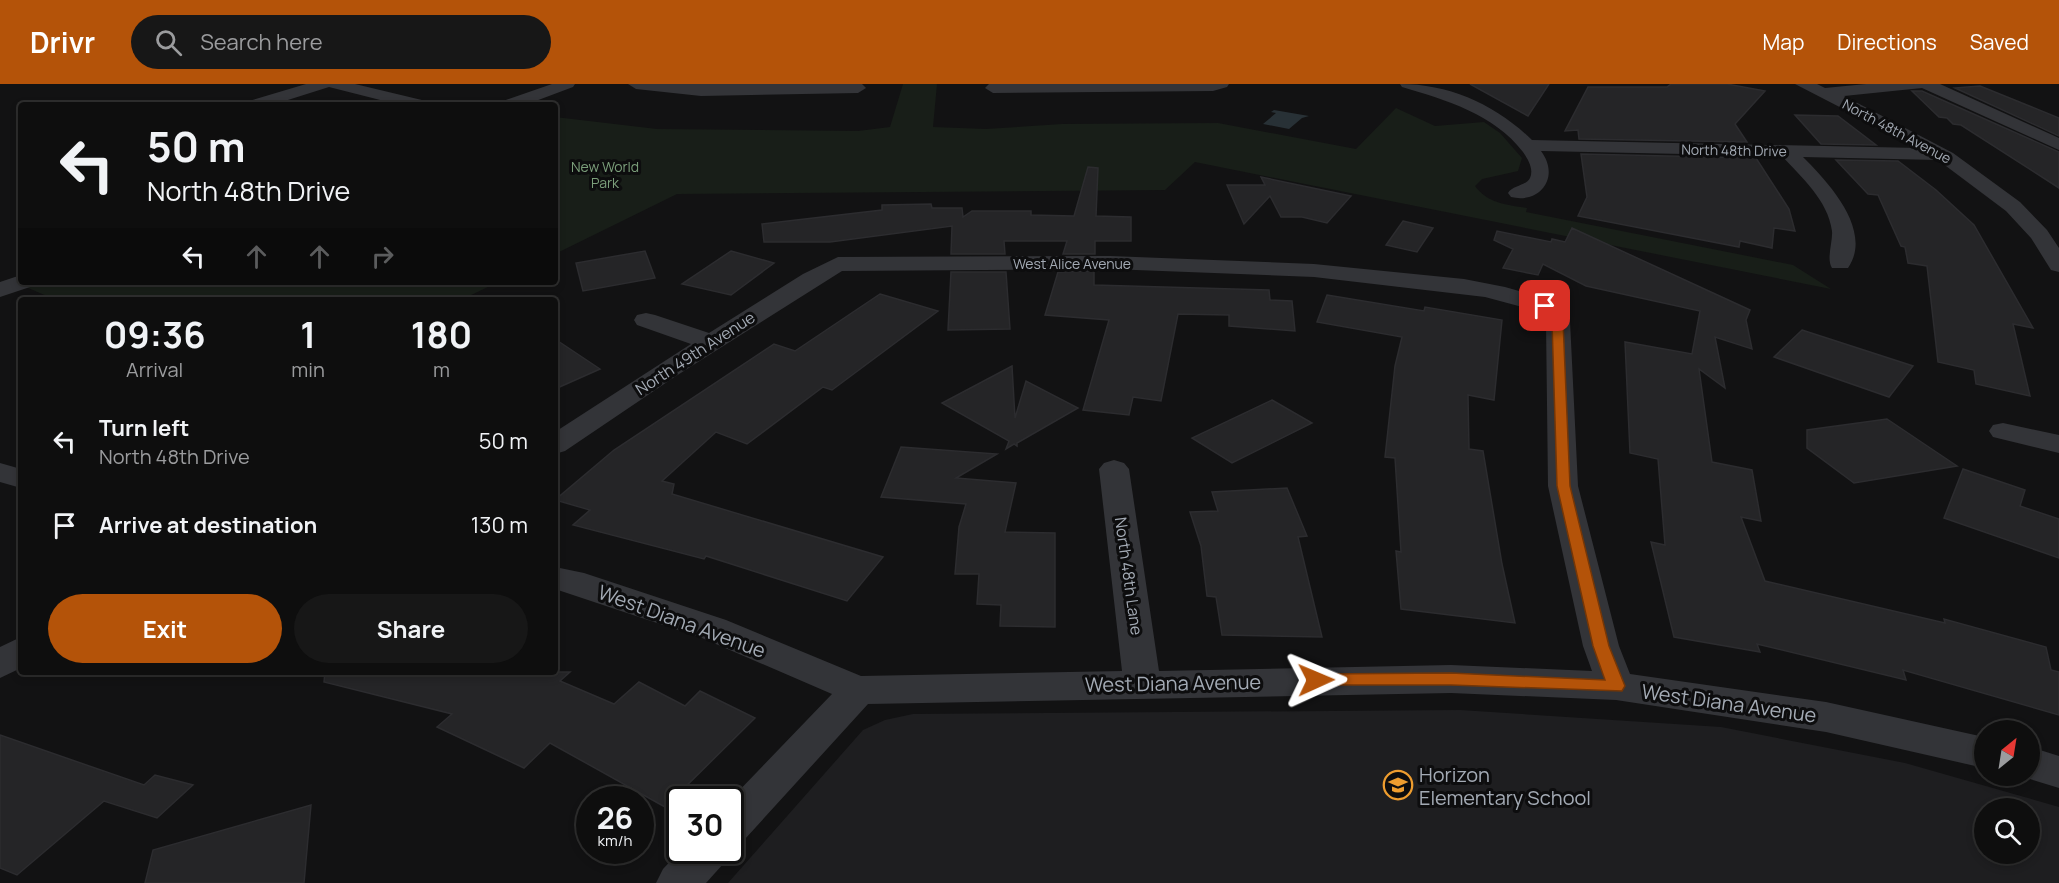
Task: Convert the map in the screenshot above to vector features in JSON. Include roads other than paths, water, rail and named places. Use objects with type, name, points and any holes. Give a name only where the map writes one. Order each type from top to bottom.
[{"type":"street","points":[[265,102],[323,84]]},
{"type":"street","points":[[335,84],[408,102]]},
{"type":"street","points":[[517,102],[567,84]]},
{"type":"street","points":[[636,84],[701,91],[858,88]]},
{"type":"street","points":[[993,88],[1213,86],[1221,84]]},
{"type":"street","points":[[1408,84],[1494,116],[1528,145],[1543,171],[1543,178],[1537,186],[1518,193]]},
{"type":"street","name":"North 48th Avenue","points":[[1803,84],[1874,116],[1941,154],[2007,202],[2035,230],[2059,265]]},
{"type":"street","points":[[1823,93],[1918,84]]},
{"type":"street","points":[[1927,84],[2059,146]]},
{"type":"street","name":"North 48th Drive","points":[[1528,145],[1941,154]]},
{"type":"street","points":[[1787,151],[1824,191],[1842,220],[1845,245],[1840,263]]},
{"type":"street","points":[[2035,230],[2059,232]]},
{"type":"street","points":[[1305,246],[1305,270]]},
{"type":"street","name":"West Alice Avenue","points":[[838,264],[1177,263],[1305,270],[1405,280],[1491,292],[1545,306],[1558,321],[1563,486],[1601,646],[1616,686]]},
{"type":"street","name":"North 49th Avenue","points":[[558,443],[711,342],[838,264]]},
{"type":"street","points":[[646,320],[711,342]]},
{"type":"street","points":[[2003,431],[2059,444]]},
{"type":"street","name":"North 48th Lane","points":[[1114,469],[1142,684]]},
{"type":"street","points":[[0,472],[18,478]]},
{"type":"street","name":"West Diana Avenue","points":[[558,579],[572,581],[714,629],[858,690],[1451,679],[1616,686],[1826,717],[1974,751]]},
{"type":"street","points":[[0,665],[18,652]]},
{"type":"street","points":[[744,812],[858,690]]},
{"type":"street","points":[[2040,766],[2059,772]]},
{"type":"street","points":[[678,883],[696,864]]},
{"type":"place","name":"Horizon Elementary School","points":[[1398,785]]},
{"type":"park label","name":"New World Park","points":[[605,174]]}]
